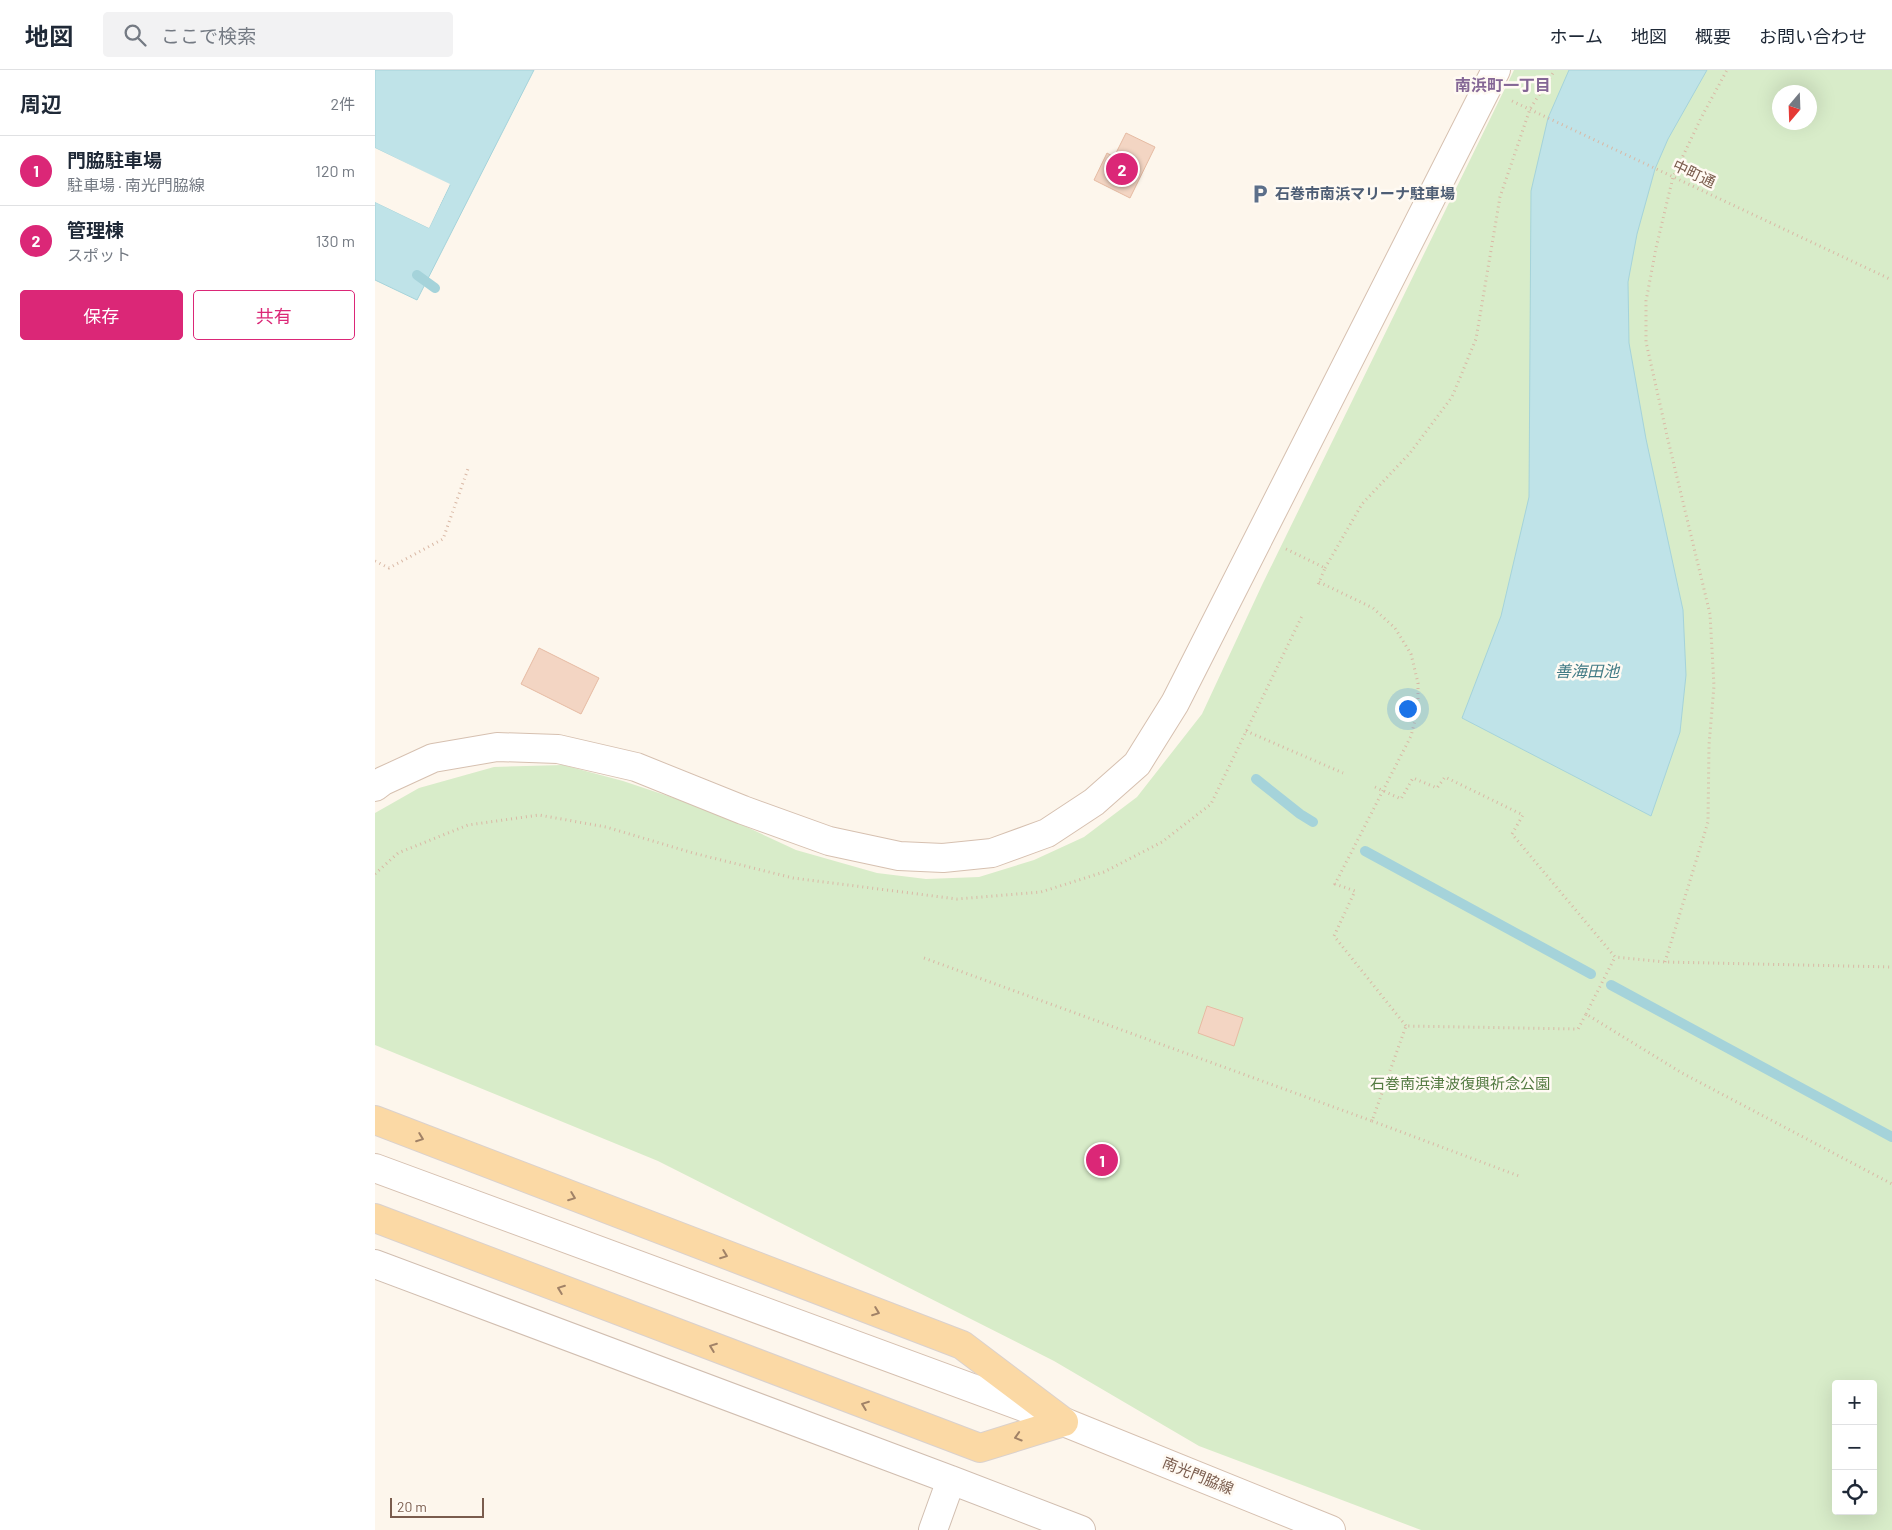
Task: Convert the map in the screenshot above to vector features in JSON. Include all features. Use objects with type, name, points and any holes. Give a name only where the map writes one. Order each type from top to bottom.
[{"type":"main road","points":[[375,1120],[962,1345],[1064,1422]]},
{"type":"main road","points":[[375,1218],[980,1448],[1064,1422]]},
{"type":"street","points":[[375,787],[383,781],[433,758],[497,747],[558,749],[635,767],[743,810],[829,840],[899,856],[943,858],[992,853],[1047,833],[1094,802],[1137,764],[1175,703],[1492,80]]},
{"type":"street","name":"南光門脇線","points":[[375,1168],[1064,1422],[1331,1530]]},
{"type":"street","points":[[375,1264],[1081,1530]]},
{"type":"street","points":[[933,1530],[951,1480]]},
{"type":"path","points":[[1406,1026],[1334,936],[1355,891],[1335,884],[1411,736],[1418,709],[1418,683],[1411,654],[1395,628],[1373,608],[1318,583],[1362,504],[1410,454],[1451,397],[1476,339],[1500,197],[1530,109],[1555,70]]},
{"type":"path","points":[[1665,962],[1708,822],[1709,745],[1714,686],[1710,614],[1646,342],[1646,301],[1656,248],[1673,177],[1701,118],[1727,70]]},
{"type":"path","name":"中町通","points":[[1492,80],[1530,109],[1892,280]]},
{"type":"path","points":[[375,561],[389,568],[443,539],[469,466]]},
{"type":"path","points":[[1259,536],[1325,568]]},
{"type":"path","points":[[1246,731],[1343,773]]},
{"type":"path","points":[[1375,787],[1401,799],[1413,778],[1437,788],[1445,777],[1523,815],[1512,834],[1615,957],[1665,962],[1892,967]]},
{"type":"path","points":[[1406,1026],[1578,1029],[1615,957]]},
{"type":"path","points":[[924,958],[1519,1176]]},
{"type":"path","points":[[1586,1014],[1682,1073],[1892,1184]]},
{"type":"path","points":[[1372,1121],[1406,1026]]},
{"type":"green space","name":"石巻南浜津波復興祈念公園","points":[[1514,70],[1892,70],[1892,1530],[1421,1530],[1199,1446],[1054,1361],[658,1161],[375,1045],[375,813],[419,788],[494,767],[563,765],[623,781],[710,810],[796,850],[877,873],[926,879],[979,877],[1034,860],[1084,837],[1137,797],[1202,714],[1262,585]]},
{"type":"water","points":[[375,70],[534,70],[417,300],[375,280],[375,202],[429,228],[450,185],[375,148]]},
{"type":"water","name":"善海田池","points":[[1569,70],[1707,70],[1668,139],[1655,169],[1637,234],[1628,282],[1629,343],[1646,439],[1683,610],[1686,675],[1680,732],[1651,816],[1462,718],[1501,616],[1529,497],[1531,191],[1548,118]]},
{"type":"pier","points":[[375,148],[450,184],[429,228],[375,202],[375,200],[428,225],[447,186],[375,151]]},
{"type":"building","points":[[1126,133],[1155,147],[1130,198],[1094,180],[1107,153],[1114,157]]},
{"type":"building","points":[[539,648],[599,678],[581,714],[521,684]]},
{"type":"building","points":[[1207,1006],[1243,1018],[1234,1046],[1198,1033]]},
{"type":"waterway","points":[[417,275],[435,288]]},
{"type":"waterway","points":[[1256,779],[1313,822]]},
{"type":"waterway","points":[[1365,851],[1591,974]]},
{"type":"waterway","points":[[1611,985],[1892,1137]]},
{"type":"place","name":"管理棟","points":[[1122,169]]},
{"type":"place","name":"石巻市南浜マリーナ駐車場","points":[[1260,194]]},
{"type":"place","name":"門脇駐車場","points":[[1102,1160]]},
{"type":"district","name":"南浜町一丁目","points":[[1503,85]]}]
